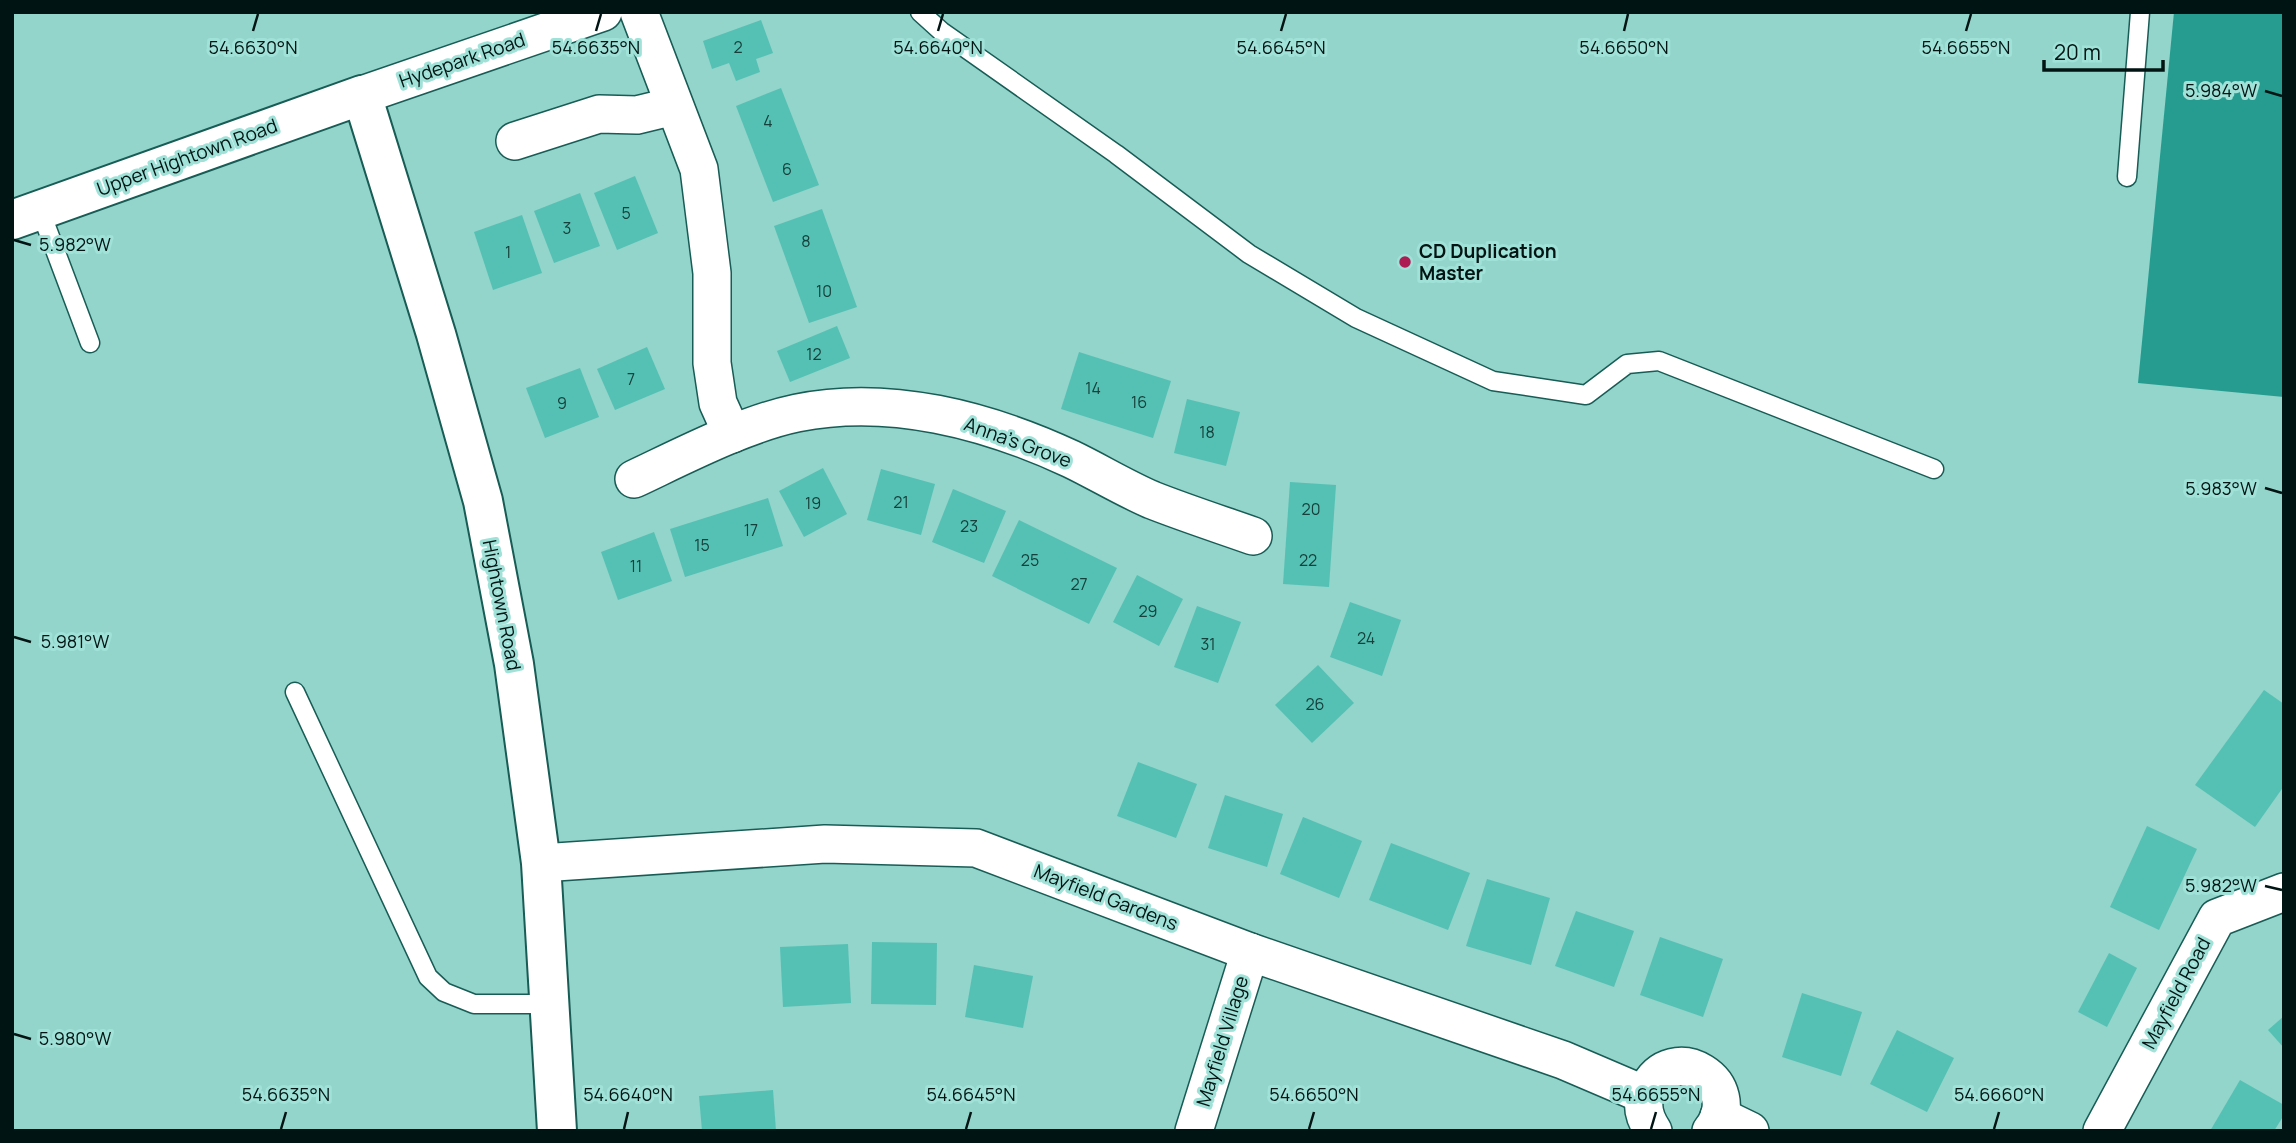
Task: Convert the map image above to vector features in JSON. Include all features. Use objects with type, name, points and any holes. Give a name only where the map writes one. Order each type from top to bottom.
[{"type":"main road","name":"Upper Hightown Road","points":[[26,215],[362,95]]},
{"type":"main road","name":"Hightown Road","points":[[362,95],[436,334],[483,501],[514,664],[541,863],[557,1131]]},
{"type":"street","name":"Hydepark Road","points":[[362,95],[603,12]]},
{"type":"street","points":[[639,12],[699,169],[712,273],[712,363],[718,403],[732,434]]},
{"type":"street","points":[[515,141],[599,114],[637,115],[674,106]]},
{"type":"street","name":"Anna's Grove","points":[[634,479],[732,434],[796,413],[850,407],[907,409],[989,427],[1069,458],[1152,499],[1253,536]]},
{"type":"street","name":"Mayfield Gardens","points":[[541,863],[825,844],[975,848],[1250,951],[1563,1060],[1645,1095]]},
{"type":"street","name":"Mayfield Road","points":[[2102,1131],[2217,918],[2284,892]]},
{"type":"street","name":"Mayfield Village","points":[[1194,1131],[1250,951]]},
{"type":"street","points":[[1653,1131],[1644,1108],[1645,1095],[1658,1074],[1681,1066],[1704,1073],[1720,1092],[1727,1126]]},
{"type":"lane","points":[[920,12],[940,31],[1116,154],[1249,254],[1356,318],[1493,381],[1586,395],[1628,364],[1659,360],[1934,469]]},
{"type":"lane","points":[[2127,177],[2140,12]]},
{"type":"lane","points":[[26,215],[90,343]]},
{"type":"lane","points":[[295,692],[428,977],[444,992],[474,1004],[550,1004]]},
{"type":"shaded area","points":[[2174,12],[2284,12],[2284,397],[2138,383]]},
{"type":"building","points":[[761,20],[773,53],[756,59],[760,72],[736,81],[729,63],[712,69],[703,41]]},
{"type":"building","points":[[781,88],[819,185],[773,202],[736,106]]},
{"type":"building","points":[[635,176],[658,233],[617,250],[594,193]]},
{"type":"building","points":[[580,193],[600,246],[554,263],[534,211]]},
{"type":"building","points":[[822,209],[857,307],[809,323],[774,226]]},
{"type":"building","points":[[522,215],[542,273],[493,290],[474,232]]},
{"type":"building","points":[[837,326],[850,358],[790,382],[777,351]]},
{"type":"building","points":[[647,347],[665,389],[615,410],[597,369]]},
{"type":"building","points":[[1079,352],[1171,381],[1153,438],[1061,409]]},
{"type":"building","points":[[580,368],[599,417],[545,438],[526,388]]},
{"type":"building","points":[[1187,399],[1240,412],[1226,466],[1174,453]]},
{"type":"building","points":[[823,468],[847,514],[804,537],[779,491]]},
{"type":"building","points":[[881,469],[935,484],[921,535],[867,520]]},
{"type":"building","points":[[1290,482],[1336,485],[1329,587],[1283,584]]},
{"type":"building","points":[[953,489],[1006,511],[984,563],[932,542]]},
{"type":"building","points":[[768,498],[783,546],[685,577],[670,529]]},
{"type":"building","points":[[1019,520],[1117,568],[1089,624],[992,576]]},
{"type":"building","points":[[654,532],[672,581],[618,600],[601,552]]},
{"type":"building","points":[[1137,575],[1183,599],[1159,646],[1113,622]]},
{"type":"building","points":[[1350,602],[1401,620],[1382,676],[1330,657]]},
{"type":"building","points":[[1197,606],[1241,622],[1218,683],[1174,667]]},
{"type":"building","points":[[1318,665],[1354,703],[1312,743],[1275,705]]},
{"type":"building","points":[[2264,690],[2284,704],[2284,786],[2255,827],[2195,785]]},
{"type":"building","points":[[1138,762],[1197,784],[1176,838],[1117,816]]},
{"type":"building","points":[[1225,795],[1283,814],[1267,867],[1208,848]]},
{"type":"building","points":[[1303,817],[1362,841],[1339,898],[1280,874]]},
{"type":"building","points":[[2147,826],[2197,849],[2159,930],[2110,907]]},
{"type":"building","points":[[1391,843],[1470,873],[1448,930],[1369,900]]},
{"type":"building","points":[[1487,879],[1550,898],[1531,965],[1466,946]]},
{"type":"building","points":[[1576,911],[1634,931],[1614,987],[1555,966]]},
{"type":"building","points":[[1660,937],[1723,959],[1703,1017],[1640,995]]},
{"type":"building","points":[[872,942],[937,943],[936,1005],[871,1004]]},
{"type":"building","points":[[848,944],[851,1003],[783,1007],[780,947]]},
{"type":"building","points":[[2109,953],[2137,968],[2107,1027],[2078,1012]]},
{"type":"building","points":[[974,965],[1033,976],[1023,1028],[965,1017]]},
{"type":"building","points":[[1802,993],[1862,1012],[1841,1076],[1782,1057]]},
{"type":"building","points":[[2284,1016],[2284,1048],[2268,1030]]},
{"type":"building","points":[[1897,1030],[1954,1058],[1927,1112],[1870,1084]]},
{"type":"building","points":[[2240,1080],[2284,1105],[2284,1115],[2274,1131],[2210,1131]]},
{"type":"building","points":[[773,1090],[776,1131],[702,1131],[699,1096]]},
{"type":"place","name":"CD Duplication Master","points":[[1405,262]]}]
